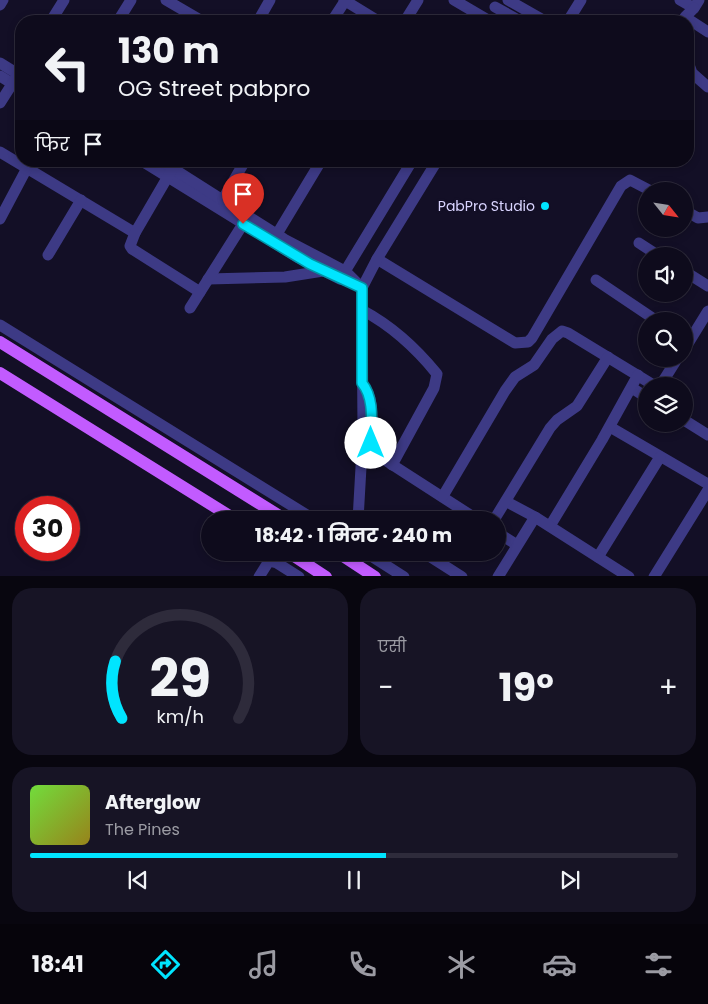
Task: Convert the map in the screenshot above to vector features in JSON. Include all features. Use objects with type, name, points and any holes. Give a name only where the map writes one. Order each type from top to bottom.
[{"type":"main road","points":[[0,342],[272,511]]},
{"type":"main road","points":[[0,373],[222,511]]},
{"type":"main road","points":[[302,561],[326,576]]},
{"type":"main road","points":[[348,561],[362,572],[375,576]]},
{"type":"street","points":[[0,5],[3,0]]},
{"type":"street","points":[[55,15],[64,0]]},
{"type":"street","points":[[122,15],[131,0]]},
{"type":"street","points":[[166,0],[184,15]]},
{"type":"street","points":[[261,15],[270,0]]},
{"type":"street","points":[[335,15],[344,0],[368,15]]},
{"type":"street","points":[[409,15],[418,0]]},
{"type":"street","points":[[454,0],[495,13],[509,0],[533,15]]},
{"type":"street","points":[[572,15],[581,0]]},
{"type":"street","points":[[680,0],[696,4],[688,15]]},
{"type":"street","points":[[694,24],[708,32]]},
{"type":"street","points":[[0,63],[15,76]]},
{"type":"street","points":[[694,75],[708,87]]},
{"type":"street","points":[[0,76],[15,78]]},
{"type":"street","points":[[0,103],[15,84]]},
{"type":"street","points":[[0,152],[15,161]]},
{"type":"street","points":[[223,199],[242,167]]},
{"type":"street","points":[[277,234],[317,167]]},
{"type":"street","points":[[339,274],[400,167]]},
{"type":"street","points":[[339,274],[408,167]]},
{"type":"street","points":[[358,511],[362,465],[362,310],[358,285],[433,167]]},
{"type":"street","points":[[0,219],[27,168],[134,233]]},
{"type":"street","points":[[173,169],[358,285]]},
{"type":"street","points":[[173,169],[243,224],[323,271]]},
{"type":"street","points":[[173,169],[130,241],[132,249],[200,292]]},
{"type":"street","points":[[377,258],[516,343],[521,344],[532,338],[622,186],[630,180],[638,184]]},
{"type":"street","points":[[48,255],[81,200]]},
{"type":"street","points":[[693,215],[698,218],[708,217]]},
{"type":"street","points":[[190,308],[243,224]]},
{"type":"street","points":[[638,244],[643,247]]},
{"type":"street","points":[[208,279],[285,277],[323,271],[339,274]]},
{"type":"street","points":[[693,277],[708,286]]},
{"type":"street","points":[[596,280],[644,312]]},
{"type":"street","points":[[362,310],[379,319],[418,351],[437,374],[434,388],[392,465]]},
{"type":"street","points":[[693,334],[708,311]]},
{"type":"street","points":[[0,325],[300,511]]},
{"type":"street","points":[[443,496],[505,391],[516,377],[534,365],[556,334],[562,331],[568,333],[641,377]]},
{"type":"street","points":[[500,511],[550,428],[557,420],[577,406],[608,357]]},
{"type":"street","points":[[550,526],[610,427],[638,375]]},
{"type":"street","points":[[362,383],[368,391],[370,398],[371,443],[374,453],[465,511]]},
{"type":"street","points":[[632,388],[638,392]]},
{"type":"street","points":[[693,424],[706,429]]},
{"type":"street","points":[[610,427],[708,484]]},
{"type":"street","points":[[598,557],[660,457]]},
{"type":"street","points":[[654,576],[703,509],[708,490]]},
{"type":"street","points":[[507,502],[536,517],[629,576]]},
{"type":"street","points":[[498,576],[536,517]]},
{"type":"street","points":[[506,538],[518,545]]},
{"type":"street","points":[[259,576],[269,561],[277,563],[299,576]]},
{"type":"street","points":[[380,561],[404,576]]},
{"type":"street","points":[[438,561],[462,576]]},
{"type":"place","name":"PabPro Studio","points":[[545,206]]},
{"type":"route","points":[[243,224],[310,264],[340,279],[354,282],[362,288],[362,383],[368,391],[370,398],[371,443]]}]
